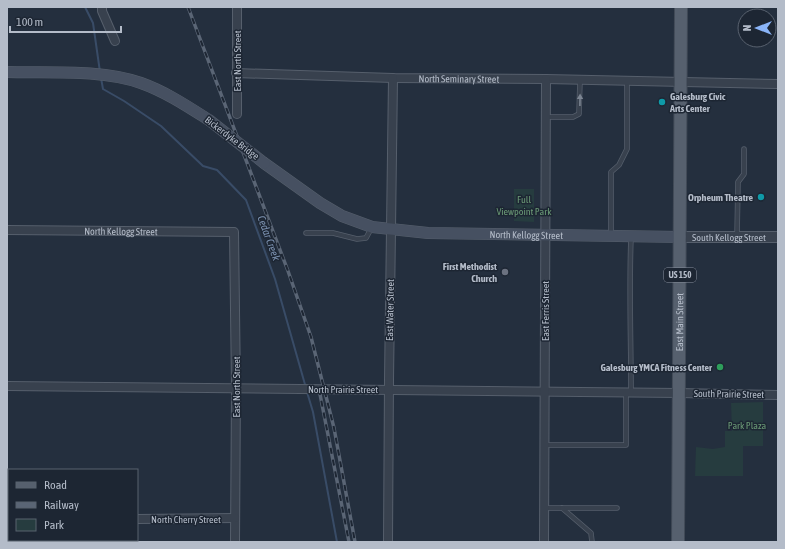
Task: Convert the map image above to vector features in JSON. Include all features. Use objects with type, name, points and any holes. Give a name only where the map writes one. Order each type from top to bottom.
[{"type":"main road","name":"East Main Street","points":[[678,542],[681,7]]},
{"type":"main road","name":"Bickerdyke Bridge","points":[[7,72],[82,73],[117,77],[141,83],[178,100],[209,120],[264,163],[320,203],[342,216],[372,227]]},
{"type":"main road","name":"North Kellogg Street","points":[[372,227],[428,233],[680,237]]},
{"type":"street","points":[[102,7],[102,11],[115,41]]},
{"type":"street","name":"East North Street","points":[[237,7],[237,114]]},
{"type":"street","name":"North Seminary Street","points":[[236,73],[393,78],[546,79],[778,84]]},
{"type":"street","name":"East Water Street","points":[[388,542],[393,78]]},
{"type":"street","name":"East Ferris Street","points":[[544,542],[546,79]]},
{"type":"street","name":"North Kellogg Street","points":[[7,230],[234,232]]},
{"type":"street","name":"East North Street","points":[[234,232],[236,388],[235,542]]},
{"type":"street","name":"South Kellogg Street","points":[[680,237],[778,237]]},
{"type":"street","name":"North Prairie Street","points":[[7,386],[679,393]]},
{"type":"street","name":"South Prairie Street","points":[[679,393],[778,395]]},
{"type":"street","name":"North Cherry Street","points":[[138,519],[235,518]]},
{"type":"lane","points":[[546,117],[573,118],[577,116],[580,110],[580,80]]},
{"type":"lane","points":[[611,236],[611,172],[619,164],[627,149],[627,81]]},
{"type":"lane","points":[[737,237],[738,182],[744,174],[744,149]]},
{"type":"lane","points":[[306,233],[333,233],[357,239],[366,238],[372,227]]},
{"type":"lane","points":[[545,445],[626,444],[631,322],[631,236]]},
{"type":"lane","points":[[544,508],[617,508]]},
{"type":"lane","points":[[561,508],[591,533],[592,542]]},
{"type":"green space","name":"Full Viewpoint Park","points":[[514,189],[534,189],[534,222],[514,221]]},
{"type":"green space","name":"Park Plaza","points":[[763,402],[763,446],[743,446],[743,476],[695,476],[696,447],[713,449],[725,447],[725,431],[732,431],[731,403]]},
{"type":"waterway","name":"Cedar Creek","points":[[85,7],[93,23],[100,72]]},
{"type":"waterway","name":"Cedar Creek","points":[[101,78],[103,89],[161,126],[203,166],[217,170],[246,200],[275,279],[306,388]]},
{"type":"waterway","name":"Cedar Creek","points":[[307,392],[313,412],[337,542]]},
{"type":"railway","points":[[188,7],[288,271],[311,337],[334,428],[355,542]]},
{"type":"railway","points":[[319,389],[349,542]]},
{"type":"place","name":"Galesburg Civic Arts Center","points":[[662,102]]},
{"type":"place","name":"Orpheum Theatre","points":[[761,197]]},
{"type":"place","name":"First Methodist Church","points":[[505,272]]},
{"type":"place","name":"Galesburg YMCA Fitness Center","points":[[720,367]]}]
